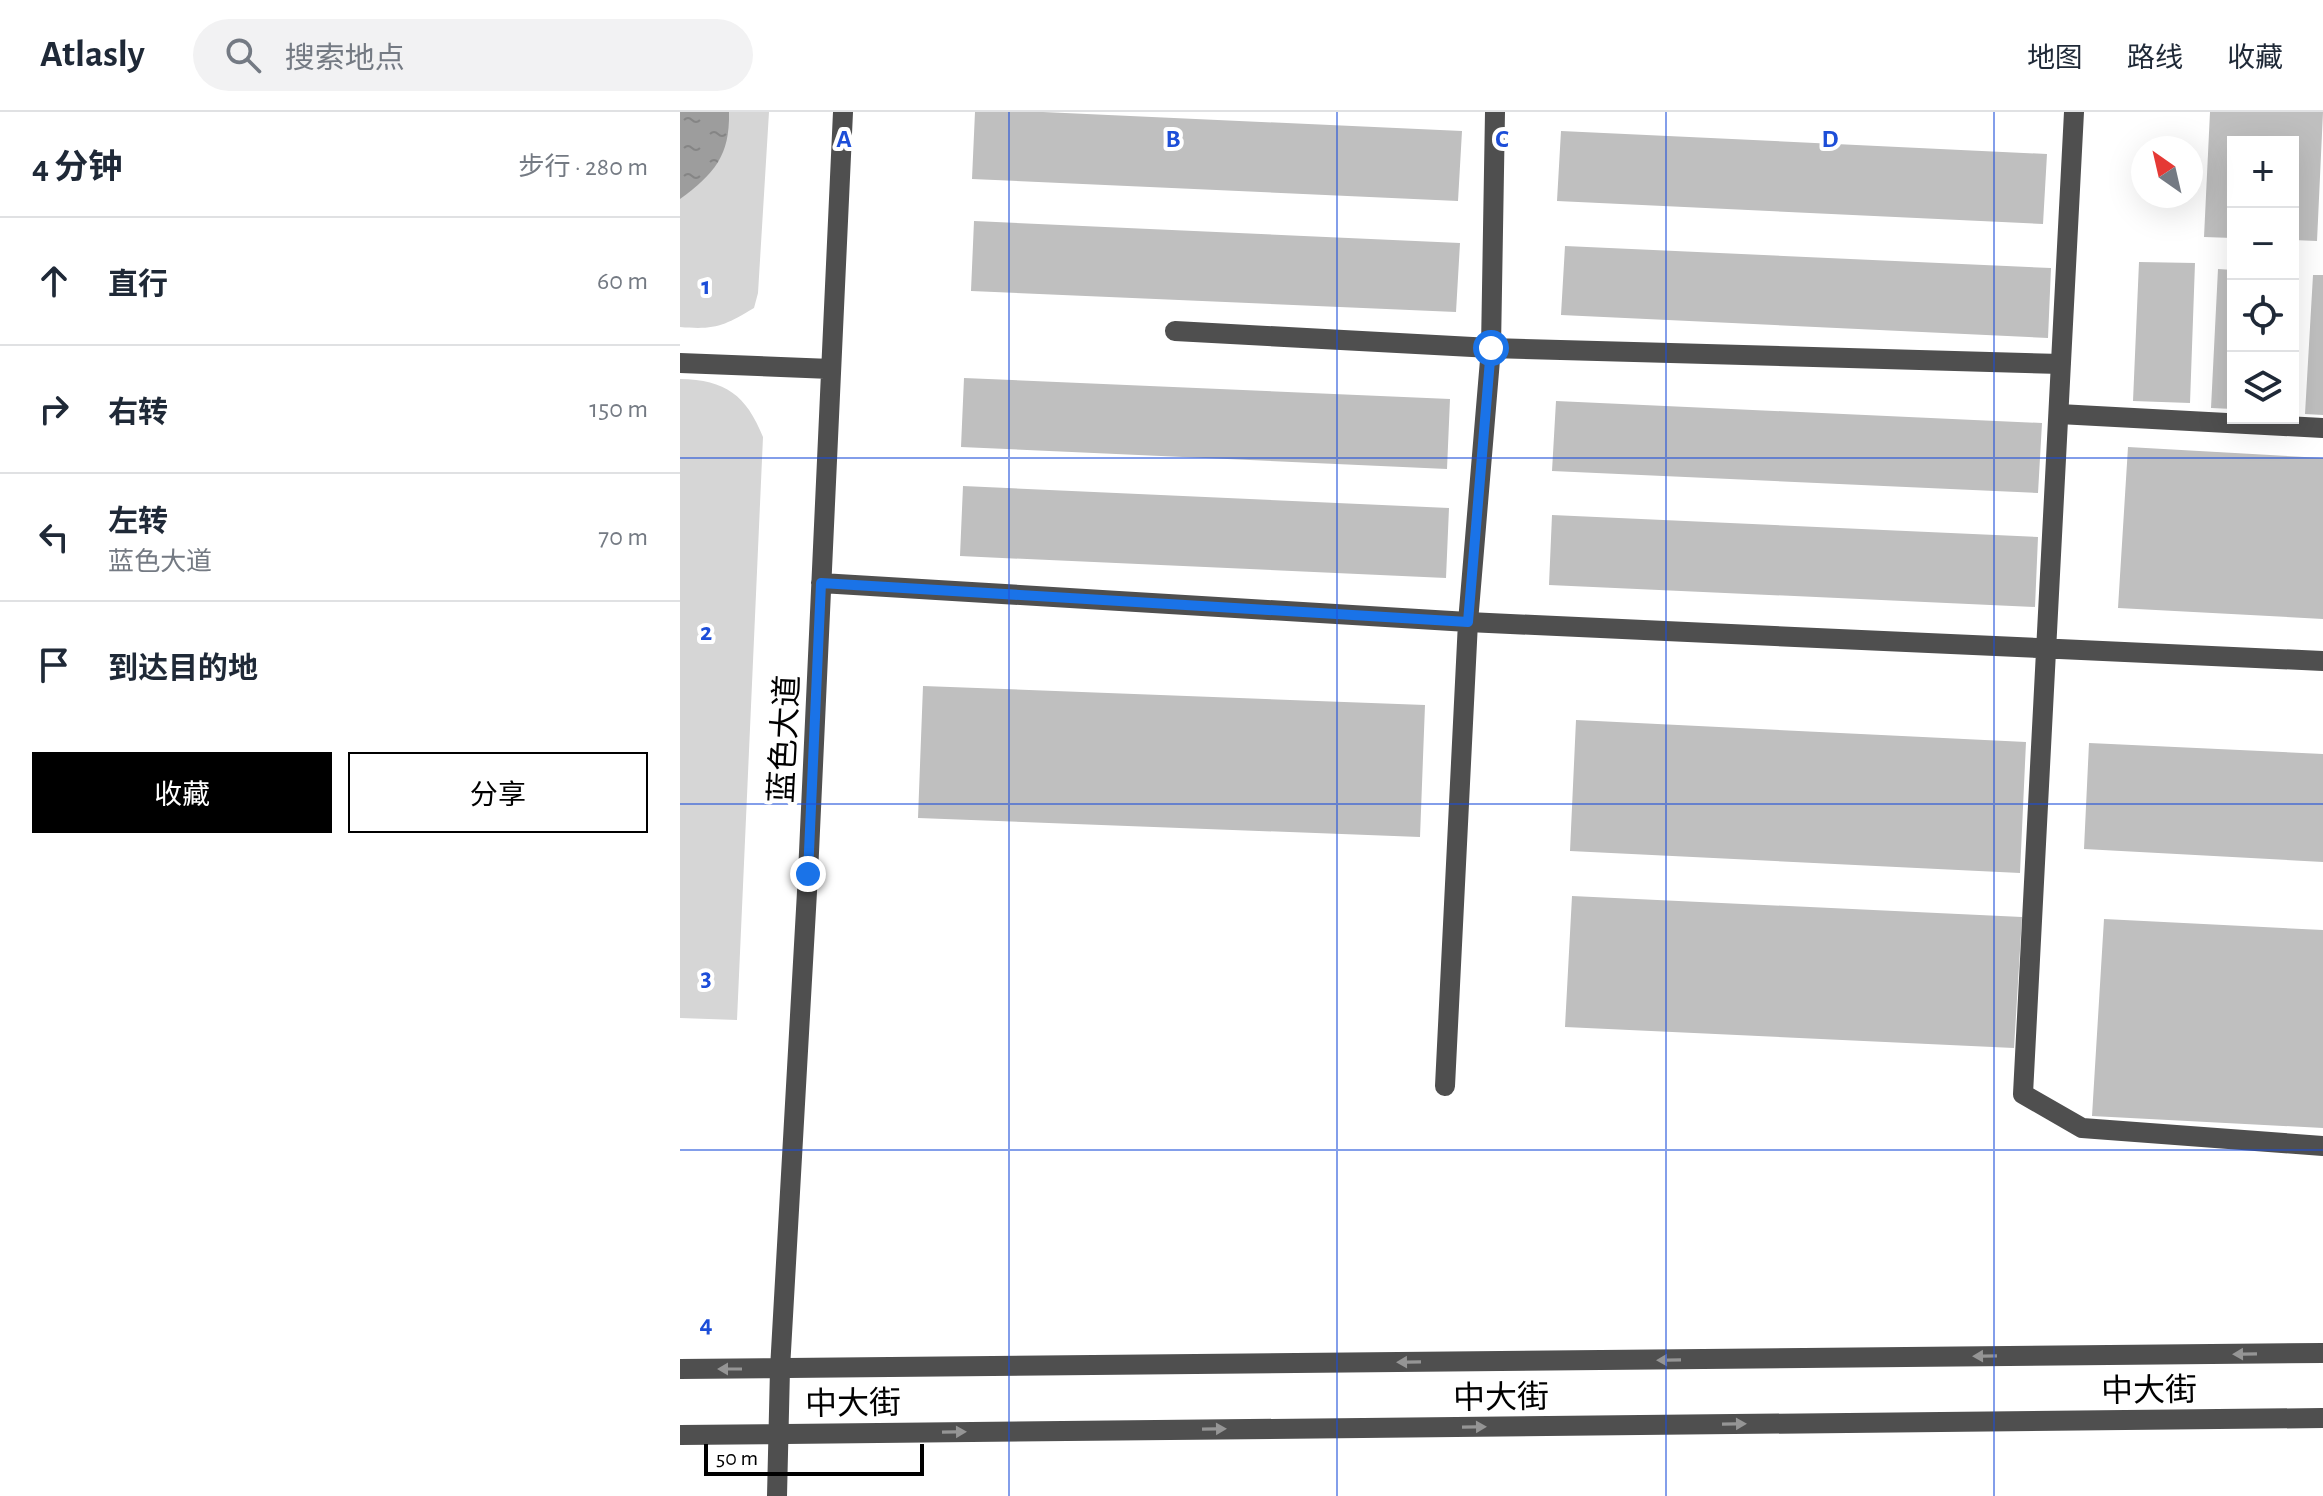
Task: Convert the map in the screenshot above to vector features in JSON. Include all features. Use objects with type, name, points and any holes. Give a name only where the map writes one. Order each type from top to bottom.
[{"type":"street","name":"蓝色大道","points":[[777,1496],[780,1369],[843,112]]},
{"type":"street","points":[[1445,1086],[1468,622],[1491,348],[1495,112]]},
{"type":"street","points":[[2074,112],[2023,1094],[2082,1128],[2323,1146]]},
{"type":"street","points":[[1175,331],[1491,348],[2061,364]]},
{"type":"street","points":[[680,363],[831,369]]},
{"type":"street","points":[[2059,414],[2323,428]]},
{"type":"street","points":[[821,583],[1468,622],[2323,661]]},
{"type":"street","name":"中大街","points":[[680,1369],[2323,1353]]},
{"type":"street","name":"中大街","points":[[680,1435],[2323,1418]]},
{"type":"shaded area","points":[[680,112],[769,112],[758,293],[754,308],[727,323],[711,327],[680,327]]},
{"type":"shaded area","points":[[680,379],[710,383],[732,393],[749,410],[763,437],[737,1020],[680,1018]]},
{"type":"water","points":[[680,112],[729,112],[729,127],[718,163],[680,199]]},
{"type":"building","points":[[975,112],[1043,112],[1462,131],[1458,201],[972,179]]},
{"type":"building","points":[[2210,112],[2323,112],[2317,241],[2299,240],[2299,136],[2227,136],[2227,238],[2204,237]]},
{"type":"building","points":[[1561,131],[2047,154],[2043,224],[1557,201]]},
{"type":"building","points":[[974,221],[1460,243],[1456,312],[971,291]]},
{"type":"building","points":[[1565,246],[2051,268],[2048,338],[1561,315]]},
{"type":"building","points":[[2139,262],[2195,263],[2190,403],[2133,401]]},
{"type":"building","points":[[2218,269],[2227,270],[2227,409],[2211,408]]},
{"type":"building","points":[[2313,275],[2323,275],[2323,415],[2305,414]]},
{"type":"building","points":[[964,378],[1450,399],[1447,469],[961,447]]},
{"type":"building","points":[[1556,401],[2042,423],[2038,493],[1552,471]]},
{"type":"building","points":[[2128,447],[2323,458],[2323,619],[2118,608]]},
{"type":"building","points":[[963,486],[1449,508],[1446,578],[960,556]]},
{"type":"building","points":[[1552,515],[2038,537],[2035,607],[1549,585]]},
{"type":"building","points":[[923,686],[1425,705],[1420,837],[918,818]]},
{"type":"building","points":[[1576,720],[2026,742],[2020,873],[1570,851]]},
{"type":"building","points":[[2089,743],[2323,754],[2323,862],[2084,849]]},
{"type":"building","points":[[1572,896],[2022,917],[2014,1048],[1565,1027]]},
{"type":"building","points":[[2104,919],[2323,930],[2323,1128],[2092,1116]]},
{"type":"route","points":[[808,874],[821,583],[1468,622],[1491,348]]}]
